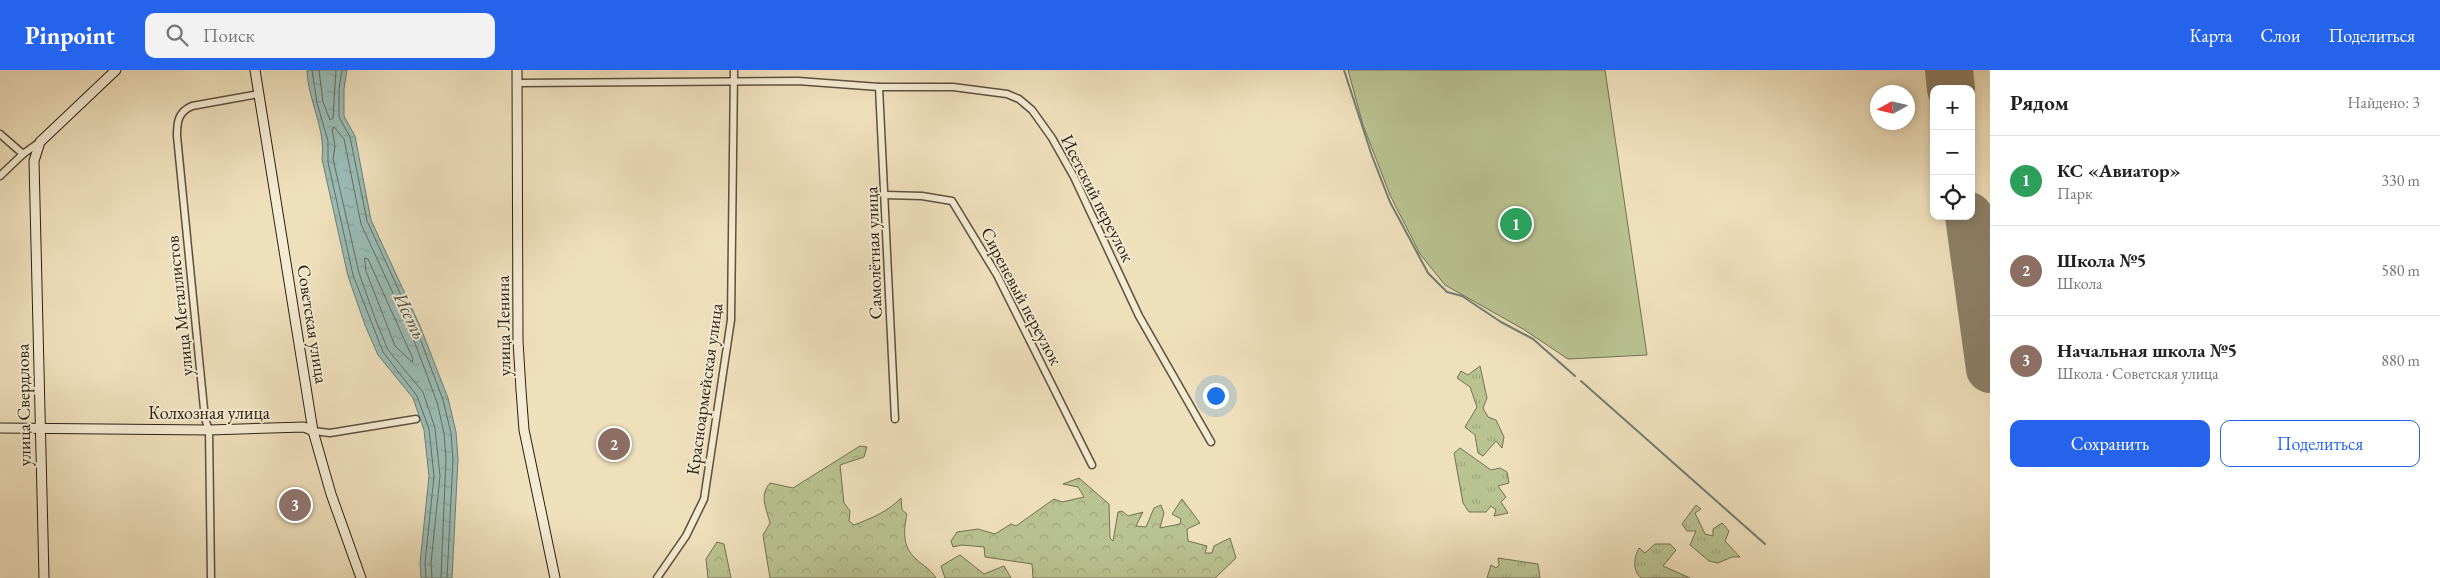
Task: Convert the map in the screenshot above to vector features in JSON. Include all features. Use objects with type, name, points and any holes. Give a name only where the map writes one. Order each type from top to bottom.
[{"type":"street","points":[[0,176],[23,154],[40,142],[116,70]]},
{"type":"street","name":"Советская улица","points":[[255,70],[313,431],[330,494],[361,578]]},
{"type":"street","name":"улица Ленина","points":[[517,70],[518,341],[521,390],[524,430],[555,578]]},
{"type":"street","name":"Красноармейская улица","points":[[657,578],[686,536],[704,499],[731,320],[734,70]]},
{"type":"street","name":"Исетский переулок","points":[[517,83],[798,81],[879,86],[953,87],[1007,94],[1019,99],[1032,110],[1052,138],[1074,177],[1139,316],[1211,442]]},
{"type":"street","name":"Самолётная улица","points":[[879,86],[886,195],[895,419]]},
{"type":"street","name":"улица Металлистов","points":[[211,578],[209,430],[205,419],[203,399],[177,136],[178,120],[183,110],[192,106],[259,94]]},
{"type":"street","points":[[0,134],[23,154]]},
{"type":"street","name":"улица Свердлова","points":[[40,142],[34,161],[44,578]]},
{"type":"street","name":"Сиреневый переулок","points":[[886,195],[922,196],[952,201],[997,275],[1092,465]]},
{"type":"street","name":"Колхозная улица","points":[[0,428],[209,430],[304,427],[313,431],[330,433],[416,420]]},
{"type":"green space","points":[[1348,70],[1605,70],[1647,355],[1568,359],[1523,329],[1445,285],[1420,254],[1390,195],[1363,125]]},
{"type":"green space","points":[[1480,366],[1487,398],[1483,408],[1488,417],[1496,420],[1504,437],[1502,448],[1496,441],[1483,456],[1478,453],[1475,435],[1465,427],[1477,407],[1470,387],[1457,378],[1461,371],[1468,375]]},
{"type":"green space","points":[[860,446],[867,447],[864,457],[840,465],[844,503],[850,511],[849,521],[854,525],[867,520],[885,511],[901,498],[902,510],[907,514],[905,541],[909,551],[936,578],[770,578],[763,535],[770,523],[764,497],[770,483],[793,488]]},
{"type":"green space","points":[[1460,448],[1491,470],[1500,468],[1507,472],[1509,483],[1498,486],[1506,497],[1501,502],[1508,513],[1494,516],[1496,510],[1491,506],[1486,512],[1469,512],[1463,503],[1454,453]]},
{"type":"green space","points":[[1079,478],[1109,504],[1110,538],[1113,541],[1118,512],[1122,511],[1128,516],[1143,512],[1136,526],[1146,527],[1154,508],[1161,505],[1164,513],[1160,528],[1180,524],[1181,519],[1172,514],[1182,499],[1200,523],[1187,529],[1188,541],[1207,546],[1205,553],[1212,553],[1214,546],[1230,538],[1236,558],[1215,578],[1033,578],[1032,564],[985,557],[984,547],[962,545],[953,547],[951,541],[957,532],[978,529],[995,534],[1011,524],[1016,526],[1054,499],[1062,502],[1084,497],[1078,487],[1063,484]]},
{"type":"green space","points":[[1696,505],[1701,509],[1695,513],[1705,534],[1713,536],[1713,529],[1722,523],[1729,531],[1725,541],[1740,557],[1732,557],[1718,563],[1709,561],[1690,545],[1696,531],[1687,531],[1682,524]]},
{"type":"green space","points":[[717,542],[724,544],[731,578],[708,578],[706,559]]},
{"type":"green space","points":[[1655,544],[1670,544],[1676,550],[1663,566],[1690,578],[1641,578],[1635,567],[1637,552],[1639,548],[1645,553]]},
{"type":"green space","points":[[960,555],[984,574],[1004,566],[1011,578],[945,578],[941,566]]},
{"type":"green space","points":[[1498,558],[1538,564],[1540,578],[1487,578],[1491,565],[1496,568],[1499,565]]},
{"type":"water","name":"Исеть","points":[[307,70],[347,70],[344,89],[344,116],[355,136],[371,220],[420,326],[448,398],[456,432],[458,459],[452,578],[421,578],[420,563],[429,476],[424,430],[413,398],[378,355],[365,325],[348,276],[322,159],[323,148],[310,93]]},
{"type":"waterway","points":[[1344,70],[1372,156],[1390,202],[1428,273],[1447,292],[1462,296],[1501,322],[1533,339],[1575,376]]},
{"type":"waterway","points":[[1581,381],[1765,544]]},
{"type":"taxiway","points":[[1980,299],[1990,288]]},
{"type":"runway","points":[[1949,70],[1951,85]]},
{"type":"runway","points":[[1970,220],[1990,369]]},
{"type":"place","name":"КС «Авиатор»","points":[[1516,224]]},
{"type":"place","name":"Школа №5","points":[[614,444]]},
{"type":"place","name":"Начальная школа №5","points":[[295,505]]}]
